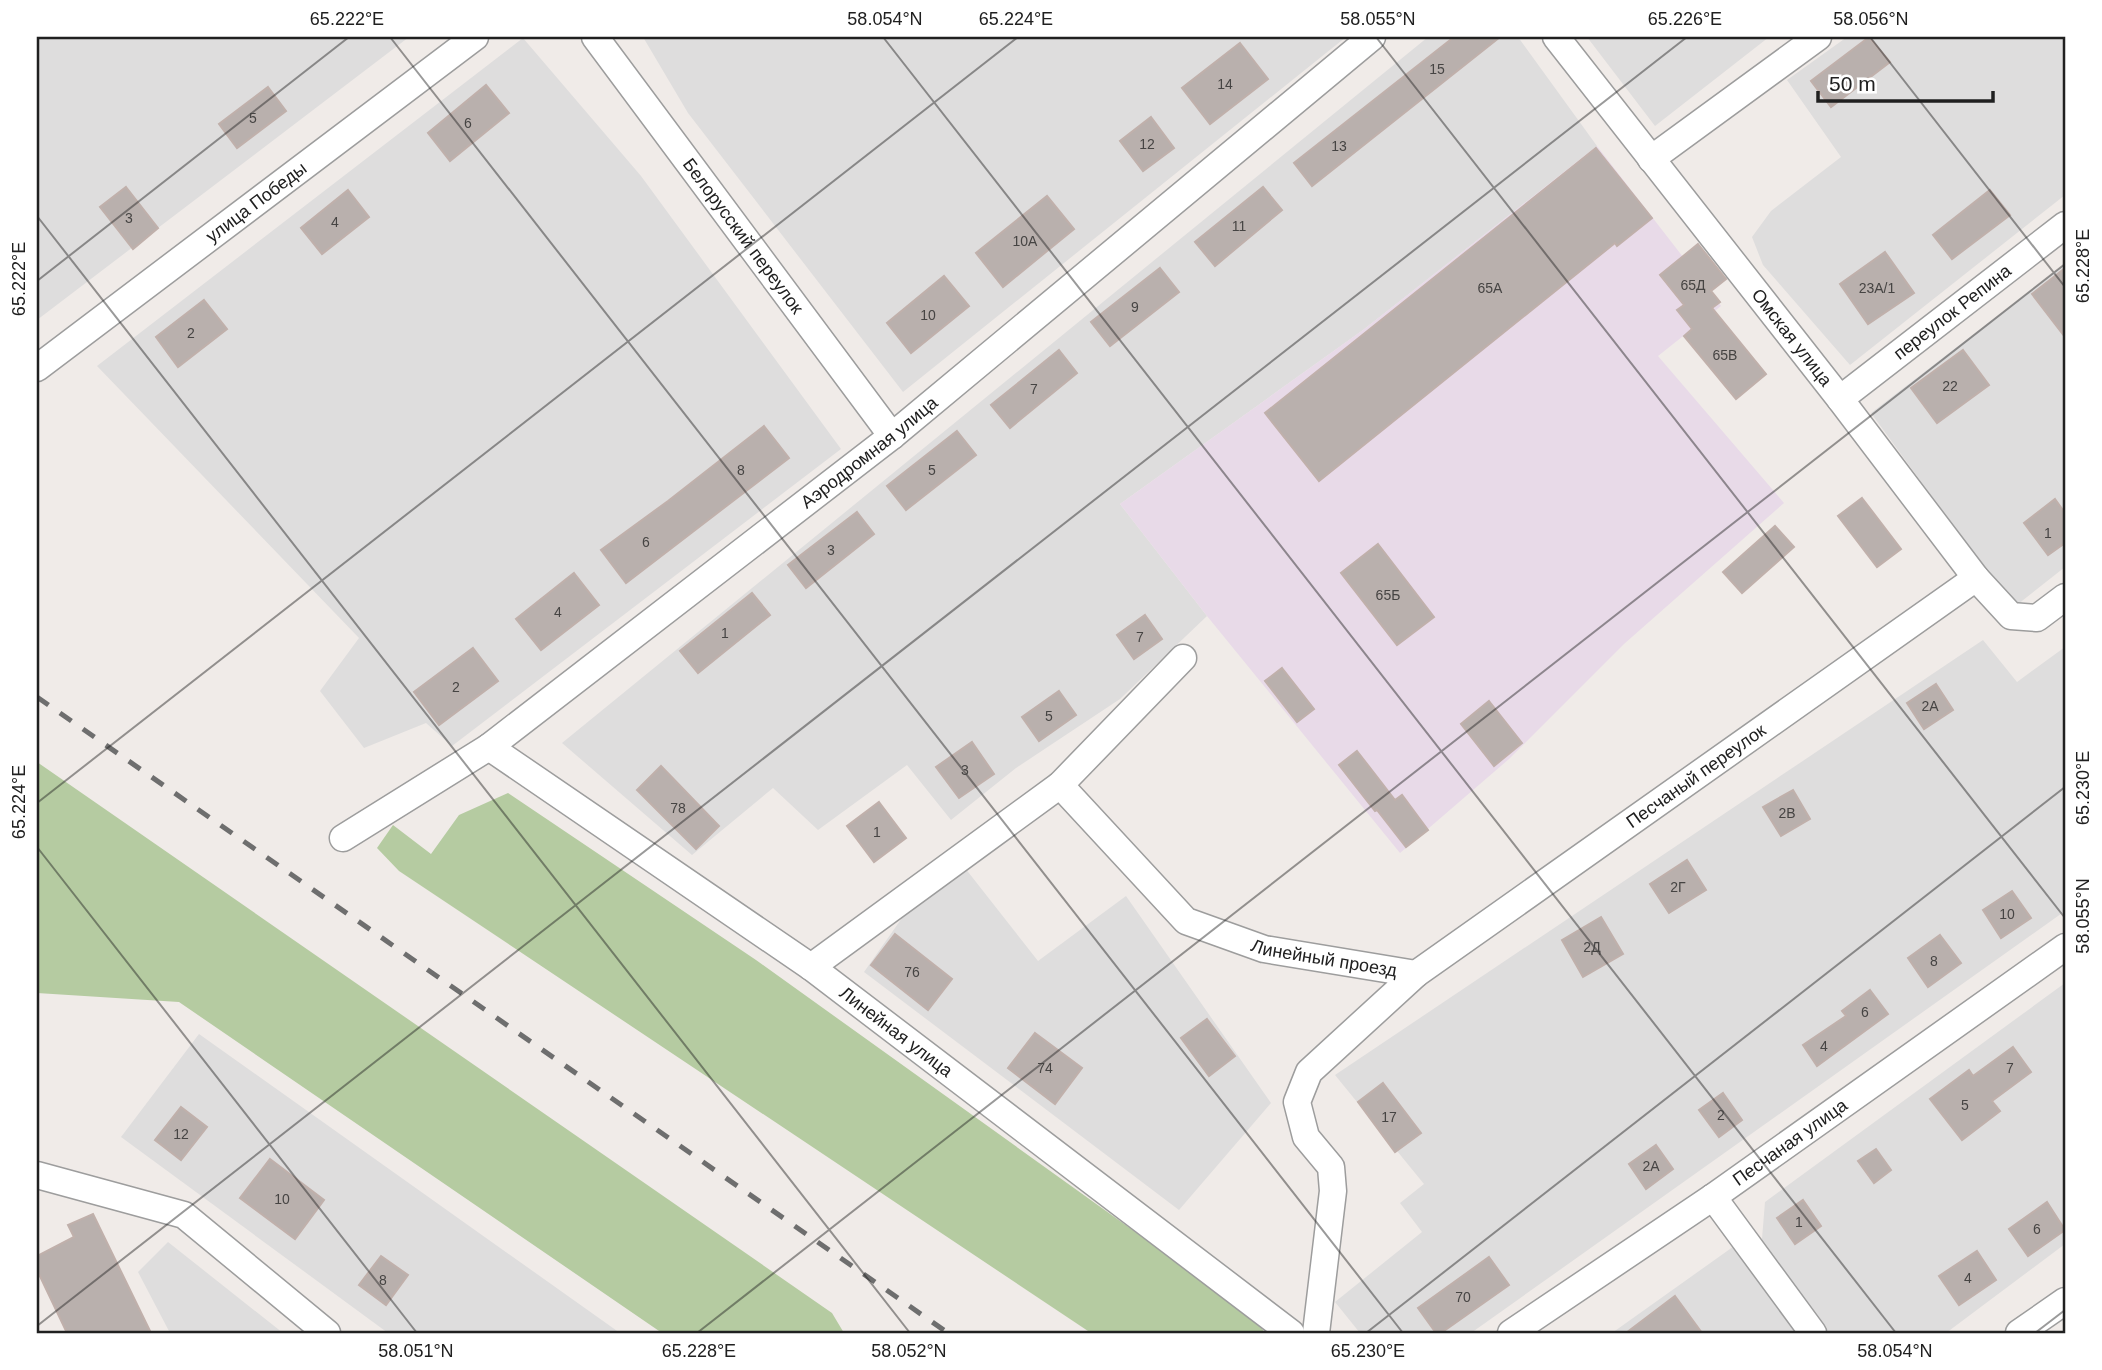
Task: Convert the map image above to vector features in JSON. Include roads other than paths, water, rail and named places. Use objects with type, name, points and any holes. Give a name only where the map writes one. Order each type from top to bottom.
[{"type":"street","name":"улица Победы","points":[[37,369],[475,37]]},
{"type":"street","name":"Белорусский переулок","points":[[595,37],[892,436]]},
{"type":"street","name":"Аэродромная улица","points":[[343,838],[489,747],[892,436],[1372,37]]},
{"type":"street","name":"Омская улица","points":[[1556,37],[1840,399],[1976,578],[2011,615],[2037,618],[2065,597]]},
{"type":"street","points":[[1651,159],[1818,37]]},
{"type":"street","name":"переулок Репина","points":[[1840,399],[2065,225]]},
{"type":"street","name":"Песчаный переулок","points":[[1416,974],[1976,578]]},
{"type":"street","points":[[811,967],[1060,785],[1183,658]]},
{"type":"street","name":"Линейная улица","points":[[489,747],[811,967],[1291,1333]]},
{"type":"street","name":"Линейный проезд","points":[[1060,785],[1186,921],[1264,948],[1416,974]]},
{"type":"street","name":"Песчаная улица","points":[[1511,1333],[1713,1197],[2065,947]]},
{"type":"street","name":"Линейный проезд","points":[[1316,1333],[1334,1191],[1331,1167],[1306,1137],[1297,1102],[1309,1072],[1416,974]]},
{"type":"street","points":[[37,1175],[184,1215],[327,1333]]},
{"type":"street","points":[[1713,1197],[1813,1333]]},
{"type":"street","points":[[2020,1333],[2065,1301]]},
{"type":"railway","points":[[37,697],[948,1333]]}]
